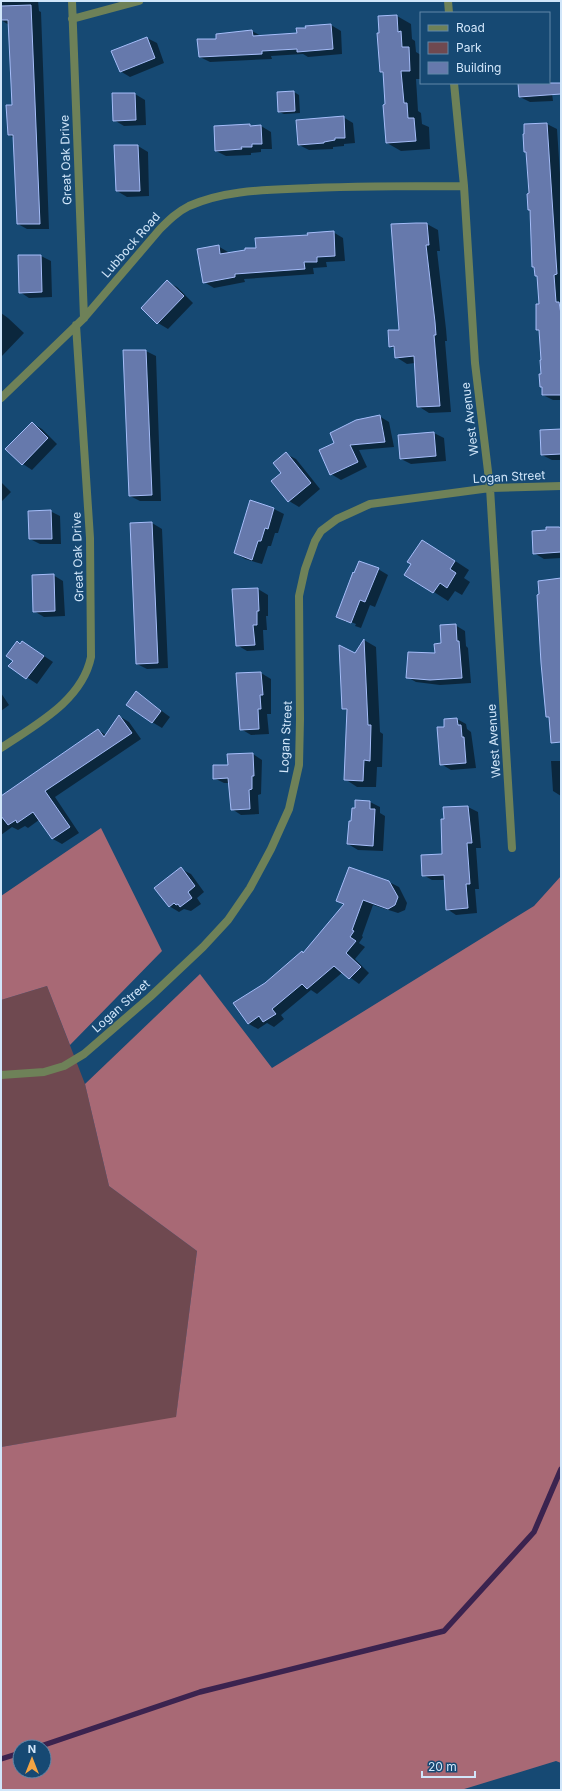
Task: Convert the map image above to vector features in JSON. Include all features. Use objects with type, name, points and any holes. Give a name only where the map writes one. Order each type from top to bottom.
[{"type":"street","name":"Great Oak Drive","points":[[72,1],[84,318]]},
{"type":"street","points":[[72,18],[139,1]]},
{"type":"street","points":[[448,1],[449,12]]},
{"type":"street","name":"West Avenue","points":[[454,84],[464,186],[475,363],[490,488],[512,848]]},
{"type":"street","name":"Lubbock Road","points":[[1,398],[84,318],[160,228],[180,210],[225,195],[248,190],[357,186],[464,186]]},
{"type":"street","name":"Great Oak Drive","points":[[1,748],[46,718],[64,703],[84,678],[89,668],[91,657],[90,538],[76,325]]},
{"type":"street","name":"Logan Street","points":[[1,1075],[44,1072],[64,1066],[84,1054],[150,997],[203,946],[228,920],[250,888],[271,849],[289,809],[299,765],[299,596],[305,569],[321,531],[337,519],[370,504],[490,488],[561,486]]},
{"type":"green space","points":[[47,986],[85,1084],[109,1186],[197,1251],[176,1418],[1,1447],[1,1000]]},
{"type":"shaded area","points":[[101,828],[162,951],[70,1045],[47,986],[1,1000],[1,896]]},
{"type":"shaded area","points":[[561,876],[561,1763],[556,1761],[461,1790],[1,1790],[1,1447],[176,1417],[197,1251],[109,1186],[85,1084],[200,974],[272,1068],[534,906]]},
{"type":"building","points":[[31,5],[40,224],[17,224],[13,135],[8,135],[6,105],[12,105],[8,20],[1,20],[1,6]]},
{"type":"building","points":[[397,15],[398,32],[401,31],[402,47],[409,47],[410,71],[401,71],[404,103],[407,103],[408,118],[414,118],[416,141],[386,143],[383,105],[385,104],[383,72],[380,72],[377,33],[379,33],[378,16]]},
{"type":"building","points":[[331,24],[333,49],[297,52],[297,49],[262,51],[262,54],[199,57],[197,39],[216,39],[216,34],[252,30],[253,36],[297,33],[296,28]]},
{"type":"building","points":[[147,37],[155,58],[120,72],[111,51]]},
{"type":"building","points":[[561,83],[561,94],[519,97],[518,84]]},
{"type":"building","points":[[294,91],[295,111],[278,112],[277,92]]},
{"type":"building","points":[[112,93],[135,93],[136,120],[113,121]]},
{"type":"building","points":[[344,116],[345,138],[335,138],[335,140],[324,143],[298,145],[296,120]]},
{"type":"building","points":[[547,123],[557,274],[554,275],[556,302],[559,302],[561,314],[561,395],[542,395],[542,387],[540,387],[539,374],[541,374],[541,360],[539,330],[536,330],[536,304],[539,304],[537,276],[535,276],[534,267],[532,267],[530,210],[528,210],[527,194],[529,193],[523,134],[524,124]]},
{"type":"building","points":[[250,124],[250,126],[261,125],[262,144],[252,144],[252,147],[241,147],[242,149],[215,151],[214,126]]},
{"type":"building","points":[[114,145],[138,145],[140,191],[116,191]]},
{"type":"building","points":[[427,223],[429,245],[426,245],[435,322],[436,335],[434,335],[440,406],[417,407],[414,356],[395,358],[394,346],[389,347],[388,330],[399,330],[391,224]]},
{"type":"building","points":[[334,231],[335,256],[317,257],[317,262],[304,262],[305,269],[235,274],[235,277],[203,283],[197,249],[219,245],[220,254],[245,250],[245,248],[256,248],[255,238],[308,235],[307,233]]},
{"type":"building","points":[[18,255],[41,255],[42,292],[19,293]]},
{"type":"building","points":[[167,280],[184,296],[157,324],[141,308]]},
{"type":"building","points":[[123,350],[146,350],[152,495],[129,496]]},
{"type":"building","points":[[380,415],[385,442],[350,445],[358,462],[330,475],[319,450],[334,443],[330,433],[356,420]]},
{"type":"building","points":[[32,422],[48,438],[22,465],[5,449]]},
{"type":"building","points":[[561,429],[561,454],[541,455],[540,430]]},
{"type":"building","points":[[434,432],[436,456],[400,459],[398,435]]},
{"type":"building","points":[[286,452],[311,483],[288,502],[271,481],[281,473],[273,463]]},
{"type":"building","points":[[250,500],[274,508],[268,529],[265,528],[261,541],[258,541],[252,560],[234,553]]},
{"type":"building","points":[[51,510],[52,539],[29,539],[28,511]]},
{"type":"building","points":[[152,522],[158,663],[136,664],[130,523]]},
{"type":"building","points":[[546,527],[561,528],[561,552],[533,554],[532,531],[546,530]]},
{"type":"building","points":[[422,540],[455,561],[450,569],[456,573],[447,588],[440,583],[433,593],[404,575],[411,564],[407,562]]},
{"type":"building","points":[[359,561],[379,568],[365,602],[360,600],[351,623],[336,617],[353,572],[354,573]]},
{"type":"building","points":[[54,574],[55,611],[33,612],[32,575]]},
{"type":"building","points":[[561,578],[561,742],[551,743],[549,717],[546,717],[537,595],[539,594],[538,581]]},
{"type":"building","points":[[258,588],[259,611],[257,611],[257,625],[253,625],[255,645],[236,646],[232,589]]},
{"type":"building","points":[[456,624],[462,678],[430,680],[406,678],[408,652],[435,653],[434,644],[441,643],[440,625]]},
{"type":"building","points":[[364,639],[368,725],[371,725],[370,761],[364,760],[363,781],[344,780],[347,709],[342,709],[339,645],[355,653]]},
{"type":"building","points":[[17,641],[20,644],[22,641],[44,656],[26,679],[8,666],[13,661],[6,656]]},
{"type":"building","points":[[261,672],[263,695],[260,695],[261,709],[258,709],[259,729],[240,730],[236,673]]},
{"type":"building","points":[[136,691],[161,711],[152,723],[126,705]]},
{"type":"building","points":[[119,715],[132,733],[45,791],[70,827],[52,839],[33,812],[17,823],[16,820],[8,825],[1,816],[1,796],[98,729],[104,737]]},
{"type":"building","points":[[457,718],[458,725],[461,725],[462,737],[464,737],[466,763],[440,765],[437,727],[444,727],[444,719]]},
{"type":"building","points":[[253,753],[254,776],[252,776],[252,789],[249,790],[250,809],[231,810],[228,778],[213,779],[213,765],[228,765],[227,754]]},
{"type":"building","points":[[355,800],[370,801],[370,809],[375,809],[373,846],[347,844],[349,821],[351,821],[352,808],[355,808]]},
{"type":"building","points":[[468,806],[472,843],[467,843],[470,884],[466,884],[468,908],[446,910],[444,875],[422,876],[421,855],[442,854],[441,819],[444,819],[443,807]]},
{"type":"building","points":[[181,867],[195,886],[188,892],[192,898],[180,907],[178,904],[176,905],[174,903],[169,907],[154,888]]},
{"type":"building","points":[[349,867],[389,881],[398,897],[395,905],[388,909],[363,900],[352,930],[354,931],[350,937],[356,941],[346,953],[361,967],[349,979],[334,966],[307,989],[302,984],[272,1009],[276,1014],[263,1022],[259,1016],[248,1024],[233,1003],[265,983],[302,951],[303,953],[344,904],[336,901]]},
{"type":"waterway","points":[[52,1742],[200,1692],[444,1631],[534,1532],[561,1469]]},
{"type":"waterway","points":[[1,1759],[12,1756]]}]
